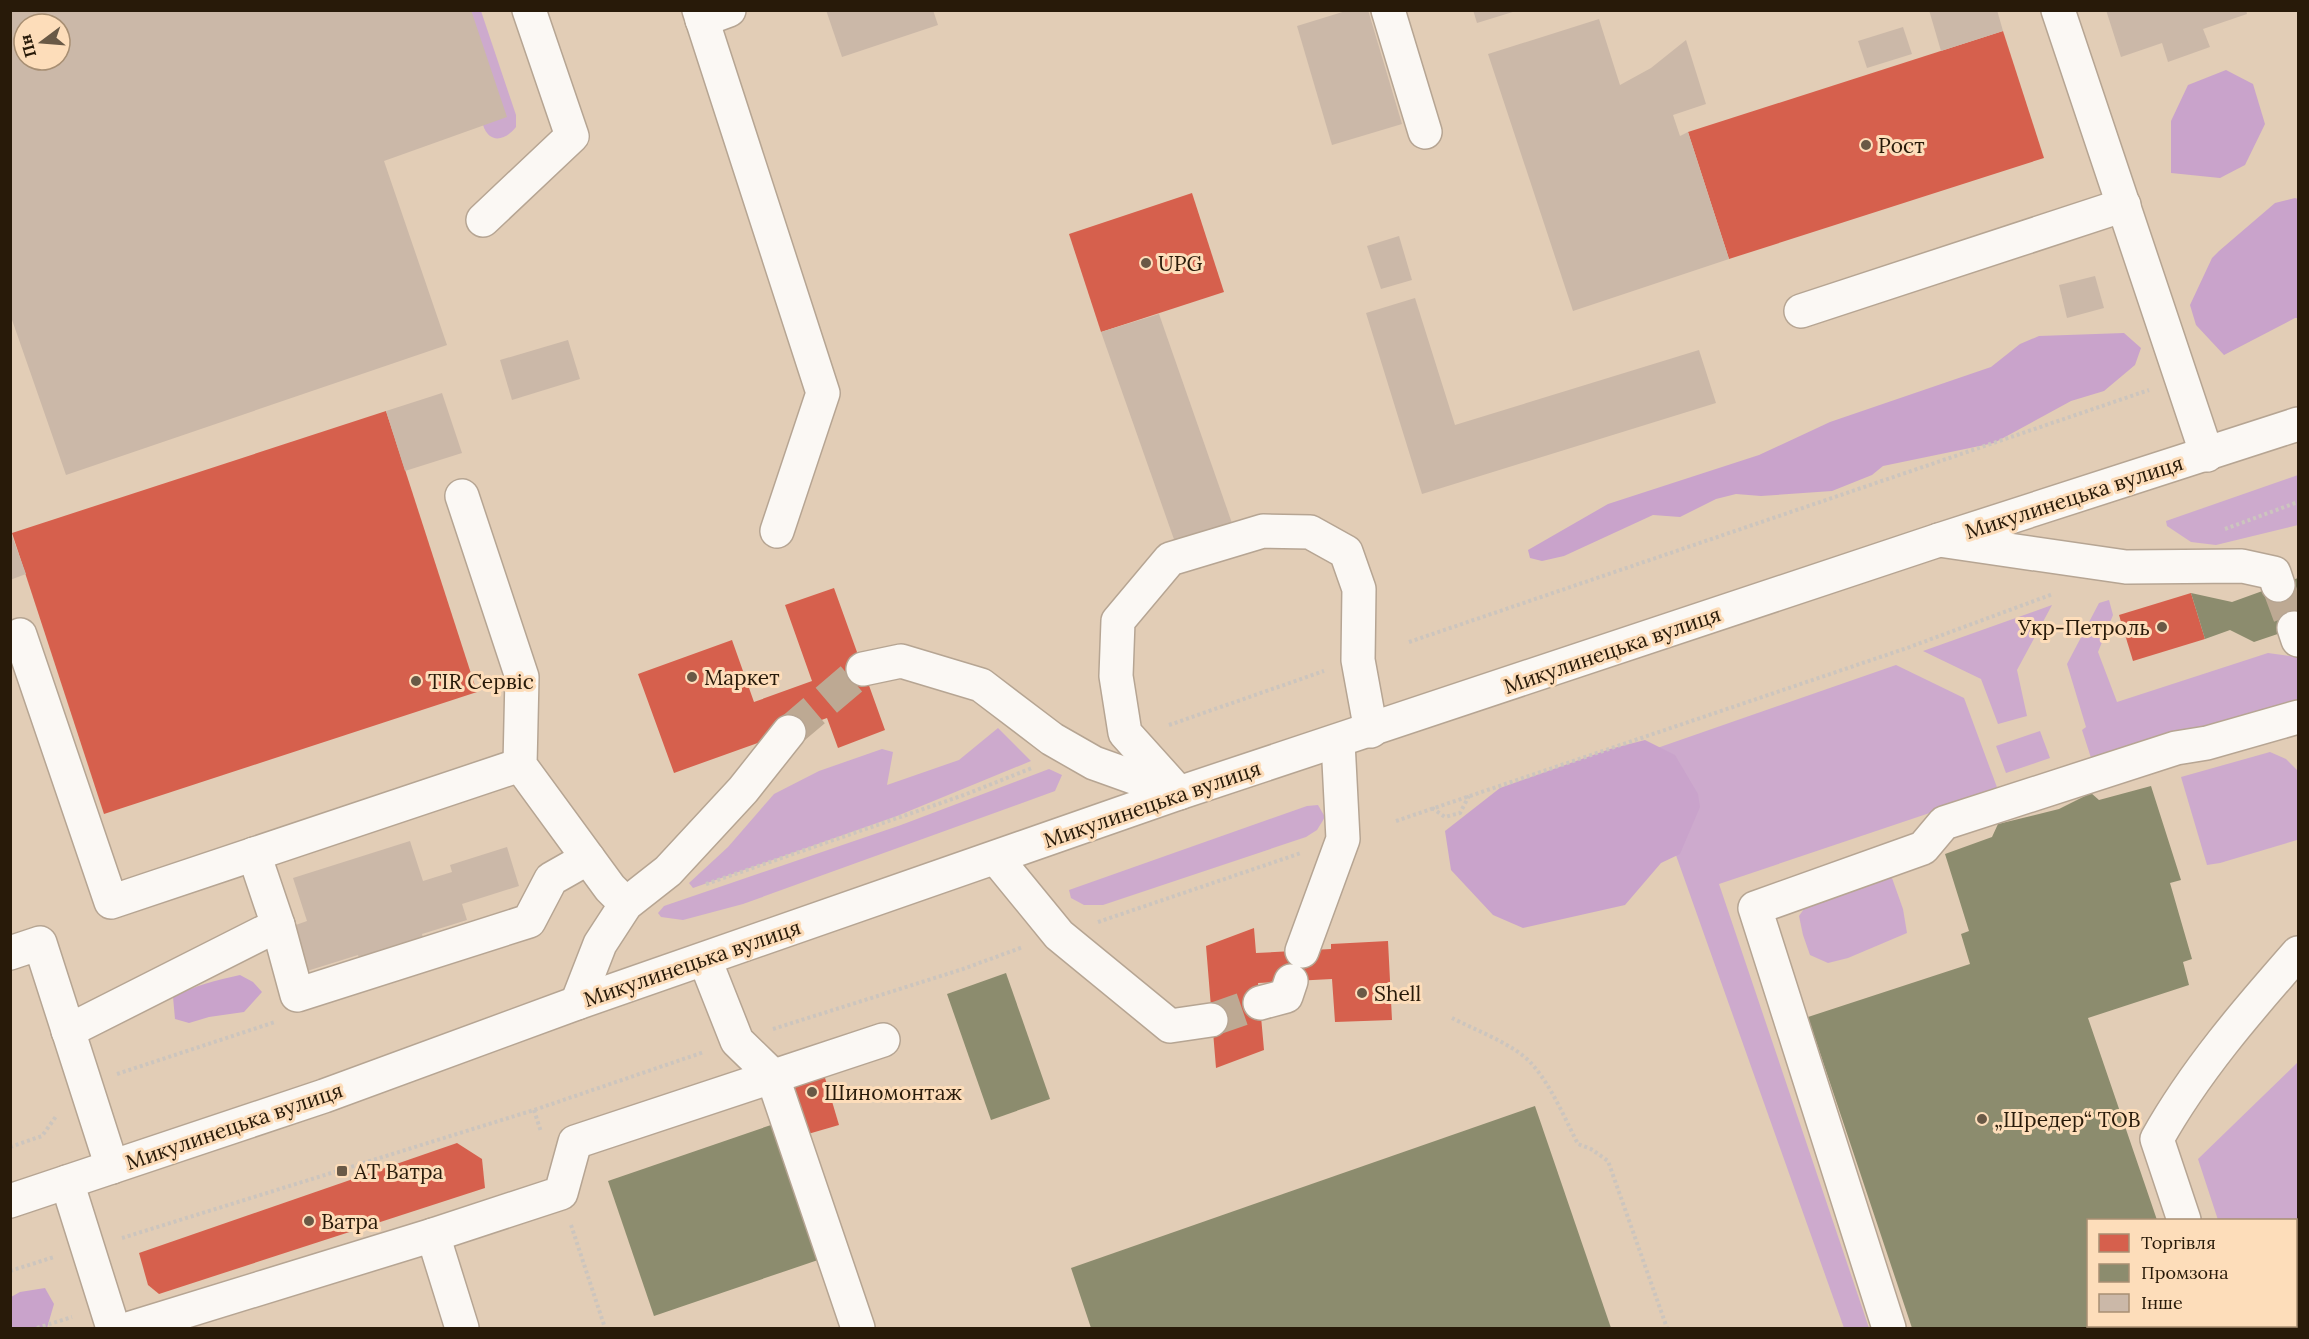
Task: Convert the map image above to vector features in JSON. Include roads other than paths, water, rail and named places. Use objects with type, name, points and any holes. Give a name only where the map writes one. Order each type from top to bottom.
[{"type":"main road","points":[[483,220],[572,136],[529,10]]},
{"type":"main road","points":[[1388,10],[1425,132]]},
{"type":"main road","points":[[2058,10],[2207,455]]},
{"type":"main road","points":[[710,14],[824,393],[777,531]]},
{"type":"main road","points":[[1801,311],[2124,205]]},
{"type":"main road","name":"Микулинецька вулиця","points":[[10,1201],[324,1096],[577,1004],[1179,793],[1338,742],[1939,540],[2298,424]]},
{"type":"main road","points":[[462,496],[522,677],[520,765],[610,888],[626,903]]},
{"type":"main road","points":[[1179,793],[1125,733],[1116,676],[1118,621],[1170,559],[1263,531],[1310,532],[1346,552],[1359,589],[1358,660],[1371,730]]},
{"type":"main road","points":[[1939,540],[2126,567],[2242,566],[2284,575]]},
{"type":"main road","points":[[20,635],[111,902],[520,765]]},
{"type":"main road","points":[[863,669],[901,661],[981,685],[1052,739],[1094,763],[1179,793]]},
{"type":"main road","points":[[1889,1329],[1755,908],[1923,848],[1944,823],[2176,748],[2207,743],[2298,717]]},
{"type":"main road","points":[[577,1004],[600,944],[626,903],[668,871],[743,790],[789,732]]},
{"type":"main road","points":[[1302,951],[1343,839],[1338,742]]},
{"type":"main road","points":[[254,854],[278,925],[297,995],[529,921],[551,879],[588,858]]},
{"type":"main road","points":[[996,858],[1059,935],[1170,1026],[1211,1020]]},
{"type":"main road","points":[[68,1031],[278,925]]},
{"type":"main road","points":[[10,953],[40,943],[112,1167]]},
{"type":"main road","points":[[2183,1219],[2157,1139],[2174,1109],[2242,1017],[2298,953]]},
{"type":"main road","points":[[705,960],[736,1041],[772,1075],[858,1329]]},
{"type":"main road","points":[[1260,1003],[1286,996],[1291,981]]},
{"type":"main road","points":[[131,1329],[561,1193],[575,1142],[883,1040]]},
{"type":"main road","points":[[67,1182],[113,1329]]},
{"type":"main road","points":[[433,1235],[462,1329]]},
{"type":"tunnel","points":[[2278,585],[2294,628]]},
{"type":"tunnel","points":[[789,732],[863,669]]},
{"type":"tunnel","points":[[1211,1020],[1260,1003]]},
{"type":"place","name":"Рост","points":[[1866,145]]},
{"type":"place","name":"UPG","points":[[1146,263]]},
{"type":"place","name":"Укр-Петроль","points":[[2162,627]]},
{"type":"place","name":"Маркет","points":[[692,677]]},
{"type":"place","name":"TIR Сервіс","points":[[416,681]]},
{"type":"place","name":"Shell","points":[[1362,993]]},
{"type":"place","name":"Шиномонтаж","points":[[812,1092]]},
{"type":"place","name":"„Шредер“ ТОВ","points":[[1982,1119]]},
{"type":"place","name":"АТ Ватра","points":[[342,1171]]},
{"type":"place","name":"Ватра","points":[[309,1221]]}]
